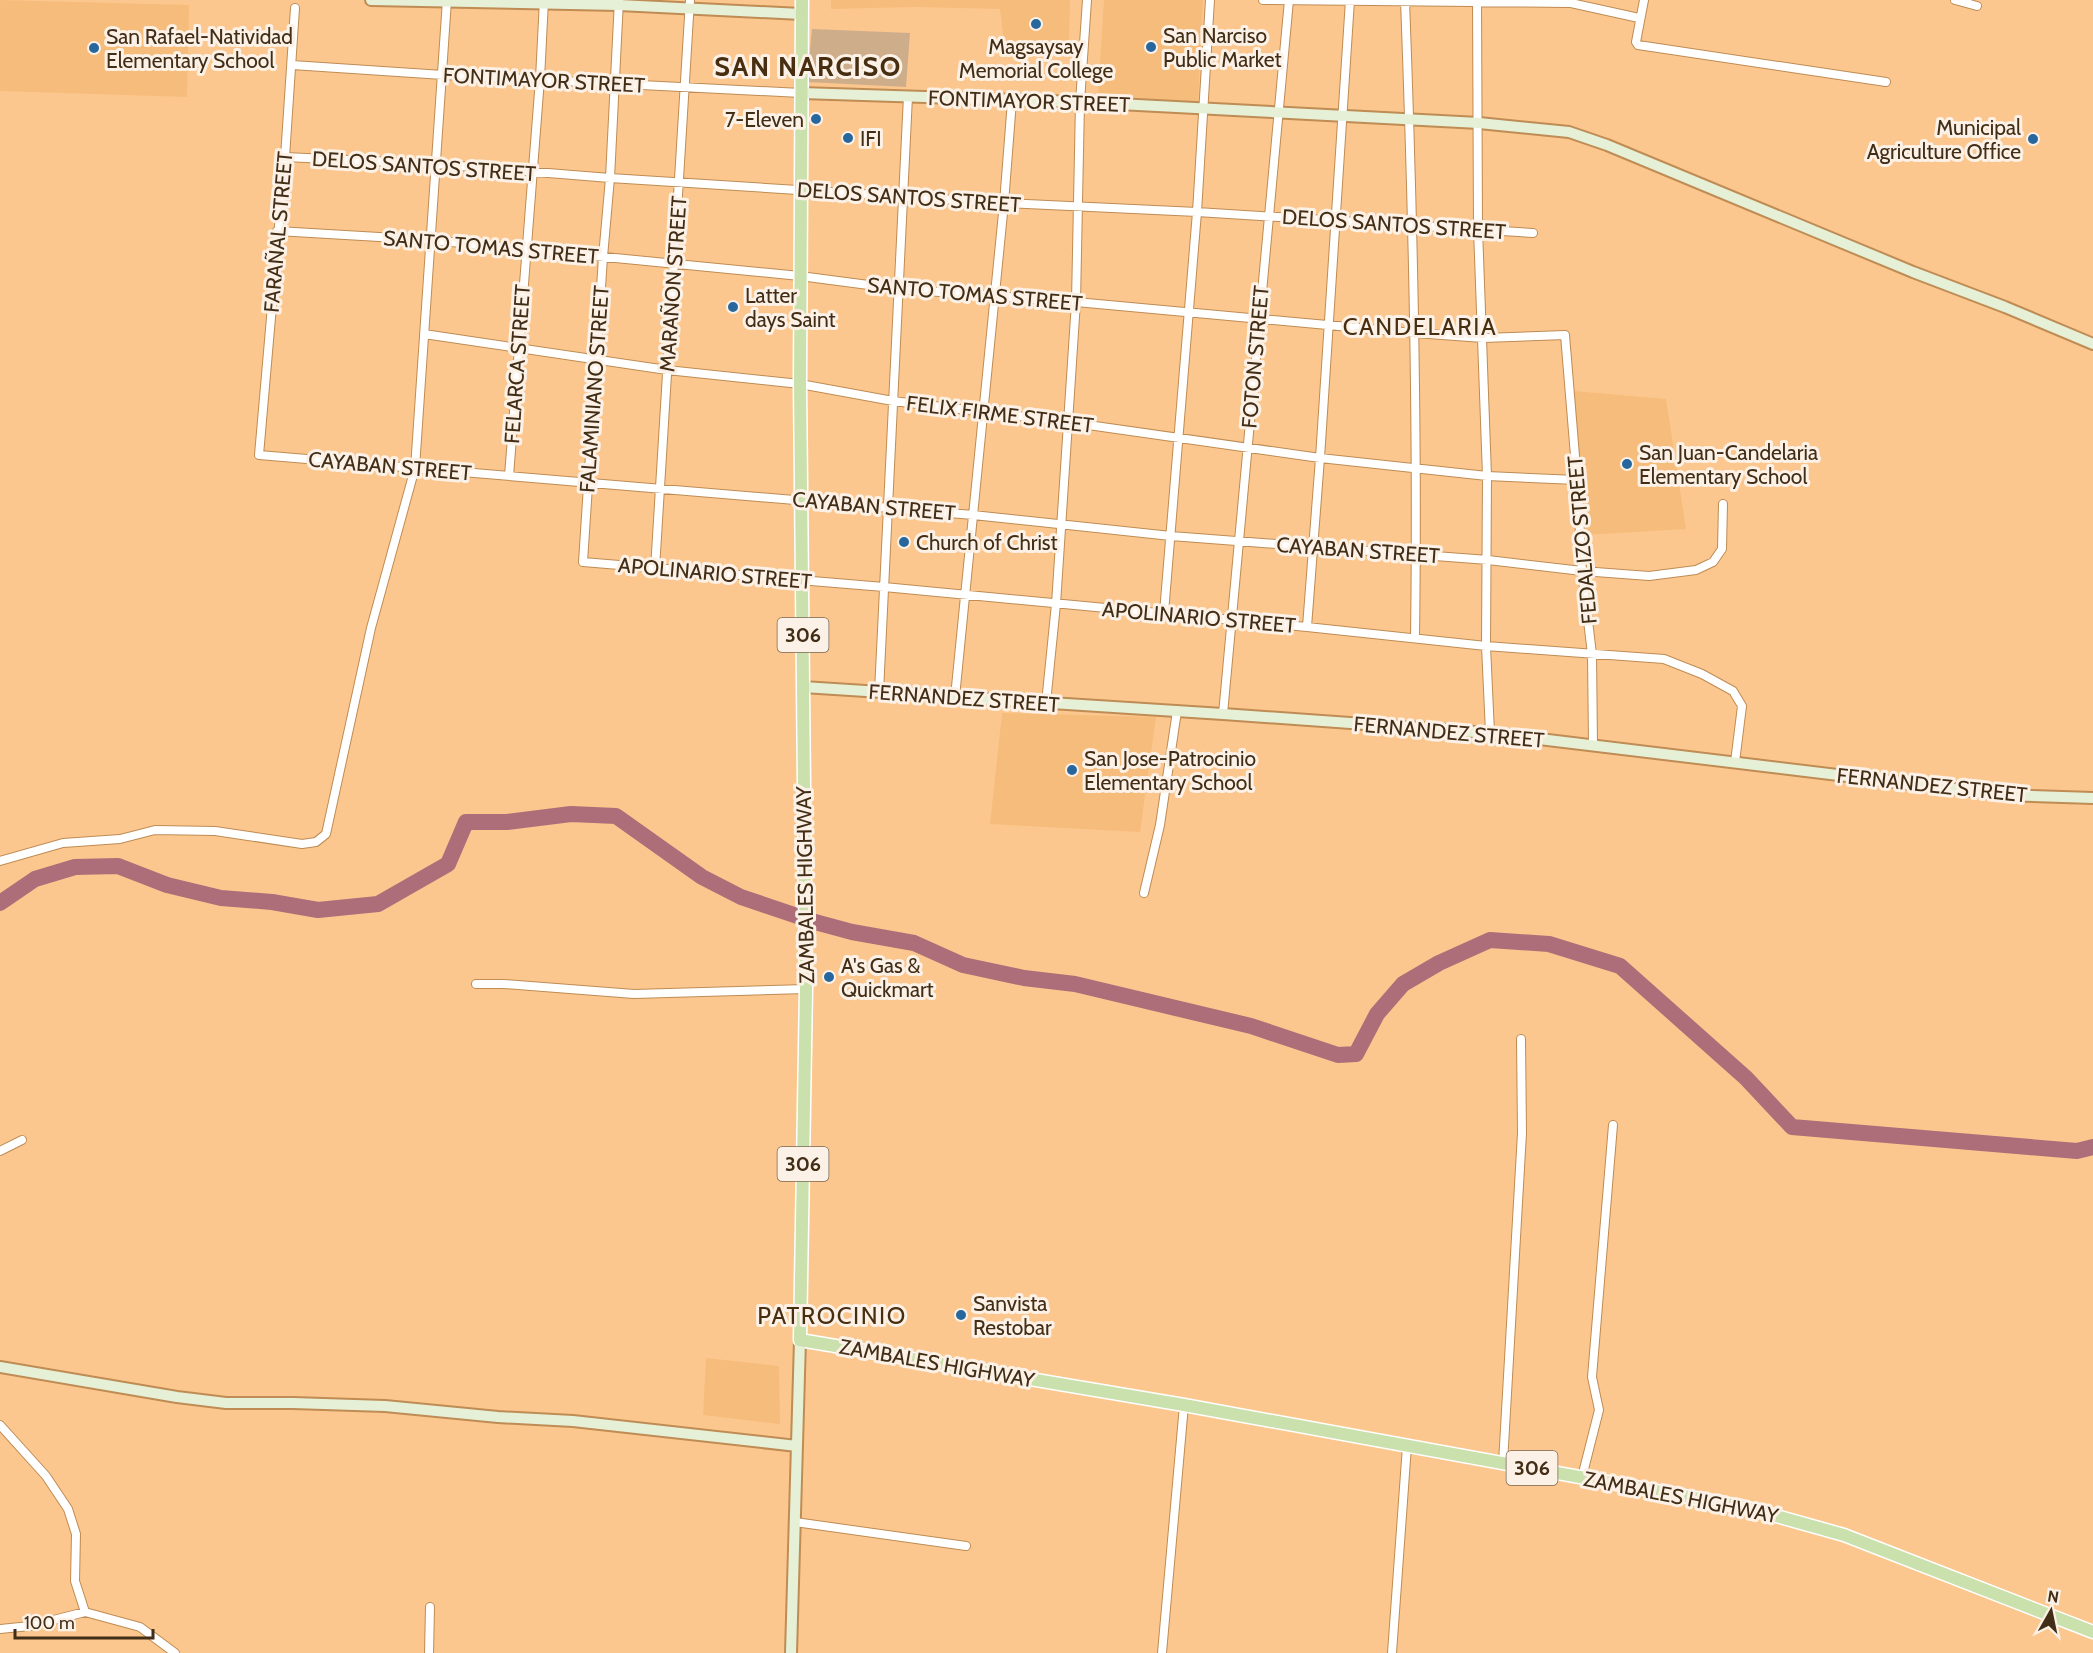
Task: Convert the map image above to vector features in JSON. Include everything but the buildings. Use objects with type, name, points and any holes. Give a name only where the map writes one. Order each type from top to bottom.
[{"type":"main road","name":"ZAMBALES HIGHWAY","points":[[802,0],[800,384],[806,989],[800,1340],[1184,1405],[1744,1507],[1844,1535],[2093,1632]]},
{"type":"street","points":[[371,0],[689,4],[801,14]]},
{"type":"street","points":[[1046,703],[1062,525],[1076,302],[1080,102],[1087,0]]},
{"type":"street","points":[[1164,613],[1197,212],[1210,0]]},
{"type":"street","points":[[1263,0],[1571,3],[1639,18]]},
{"type":"street","name":"FOTON STREET","points":[[1223,714],[1289,0]]},
{"type":"street","points":[[1307,627],[1350,0]]},
{"type":"street","points":[[1644,0],[1639,18],[1636,42],[1638,45],[1886,82]]},
{"type":"street","points":[[1955,0],[1977,6]]},
{"type":"street","points":[[0,861],[63,843],[120,839],[155,830],[215,831],[302,844],[316,842],[326,834],[371,627],[416,468],[447,1]]},
{"type":"street","points":[[1405,1],[1415,333],[1414,638]]},
{"type":"street","points":[[1477,1],[1478,229],[1487,476],[1486,646],[1490,733]]},
{"type":"street","name":"FELARCA STREET","points":[[509,476],[544,2]]},
{"type":"street","name":"FALAMINIANO STREET","points":[[583,562],[610,178],[619,2]]},
{"type":"street","name":"MARAÑON STREET","points":[[655,569],[689,4]]},
{"type":"street","name":"FARAÑAL STREET","points":[[259,455],[285,157],[295,8]]},
{"type":"street","name":"FONTIMAYOR STREET","points":[[292,65],[801,93],[1203,108],[1479,123],[1569,132],[1607,145],[2093,344]]},
{"type":"street","points":[[879,692],[908,96]]},
{"type":"street","points":[[955,697],[1012,101]]},
{"type":"street","name":"DELOS SANTOS STREET","points":[[285,157],[435,164],[533,173],[903,197],[1269,216],[1533,233]]},
{"type":"street","name":"SANTO TOMAS STREET","points":[[277,231],[430,240],[800,276],[899,289],[1076,302],[1415,333],[1483,338],[1565,335]]},
{"type":"street","name":"FELIX FIRME STREET","points":[[424,334],[667,370],[800,384],[893,401],[1067,422],[1320,458],[1416,470],[1577,480]]},
{"type":"street","name":"FEDALIZO STREET","points":[[1565,335],[1582,571],[1592,654],[1593,745]]},
{"type":"street","name":"CAYABAN STREET","points":[[259,455],[801,500],[1172,536],[1488,560],[1649,576],[1696,570],[1713,562],[1722,549],[1723,504]]},
{"type":"street","name":"APOLINARIO STREET","points":[[583,562],[1164,613],[1486,646],[1664,659],[1733,691],[1742,706],[1735,762]]},
{"type":"street","name":"FERNANDEZ STREET","points":[[803,687],[1490,733],[2003,795],[2093,798]]},
{"type":"street","points":[[1144,893],[1160,825],[1176,711]]},
{"type":"street","points":[[476,984],[634,994],[806,989]]},
{"type":"street","points":[[1503,1463],[1522,1133],[1521,1039]]},
{"type":"street","points":[[1582,1477],[1599,1410],[1592,1377],[1613,1125]]},
{"type":"street","points":[[0,1151],[22,1140]]},
{"type":"street","points":[[791,1653],[800,1340]]},
{"type":"street","points":[[0,1367],[226,1403],[385,1406],[498,1417],[584,1422],[797,1446]]},
{"type":"street","points":[[1162,1653],[1184,1405]]},
{"type":"street","points":[[0,1425],[46,1476],[68,1509],[76,1533],[75,1581],[85,1612]]},
{"type":"street","points":[[1392,1653],[1407,1446]]},
{"type":"street","points":[[795,1522],[966,1546]]},
{"type":"street","points":[[429,1653],[430,1607]]},
{"type":"street","points":[[0,1629],[30,1626],[85,1612],[140,1627],[175,1653]]},
{"type":"shaded area","name":"San Rafael-Natividad Elementary School","points":[[0,0],[189,5],[187,97],[0,91]]},
{"type":"shaded area","name":"Magsaysay Memorial College","points":[[831,0],[1070,0],[1069,40],[1004,42],[1000,9],[914,7],[831,9]]},
{"type":"shaded area","name":"San Narciso Public Market","points":[[1104,0],[1203,0],[1198,102],[1098,95]]},
{"type":"shaded area","points":[[812,29],[910,33],[906,87],[807,82]]},
{"type":"shaded area","name":"San Juan-Candelaria Elementary School","points":[[1574,391],[1666,399],[1686,529],[1583,535]]},
{"type":"shaded area","name":"San Jose-Patrocinio Elementary School","points":[[1002,713],[1156,717],[1140,832],[990,824]]},
{"type":"shaded area","points":[[706,1358],[779,1366],[780,1424],[703,1415]]},
{"type":"waterway","points":[[0,903],[35,879],[75,867],[118,866],[167,885],[221,898],[272,902],[318,910],[378,904],[448,864],[466,822],[507,822],[571,814],[616,816],[702,877],[741,897],[815,922],[852,932],[914,943],[963,965],[1024,978],[1075,984],[1251,1026],[1338,1055],[1356,1054],[1377,1014],[1403,984],[1439,963],[1490,940],[1549,944],[1620,966],[1746,1078],[1792,1127],[2077,1151],[2093,1147]]},
{"type":"place","name":"Magsaysay Memorial College","points":[[1036,24]]},
{"type":"place","name":"San Narciso Public Market","points":[[1151,47]]},
{"type":"place","name":"San Rafael-Natividad Elementary School","points":[[94,48]]},
{"type":"place","name":"7-Eleven","points":[[816,119]]},
{"type":"place","name":"IFI","points":[[848,138]]},
{"type":"place","name":"Municipal Agriculture Office","points":[[2033,139]]},
{"type":"place","name":"Latter days Saint","points":[[733,307]]},
{"type":"place","name":"San Juan-Candelaria Elementary School","points":[[1627,464]]},
{"type":"place","name":"Church of Christ","points":[[904,542]]},
{"type":"place","name":"San Jose-Patrocinio Elementary School","points":[[1072,770]]},
{"type":"place","name":"A's Gas & Quickmart","points":[[829,977]]},
{"type":"place","name":"Sanvista Restobar","points":[[961,1315]]},
{"type":"district","name":"SAN NARCISO","points":[[808,66]]},
{"type":"district","name":"CANDELARIA","points":[[1420,326]]},
{"type":"district","name":"PATROCINIO","points":[[832,1315]]}]
